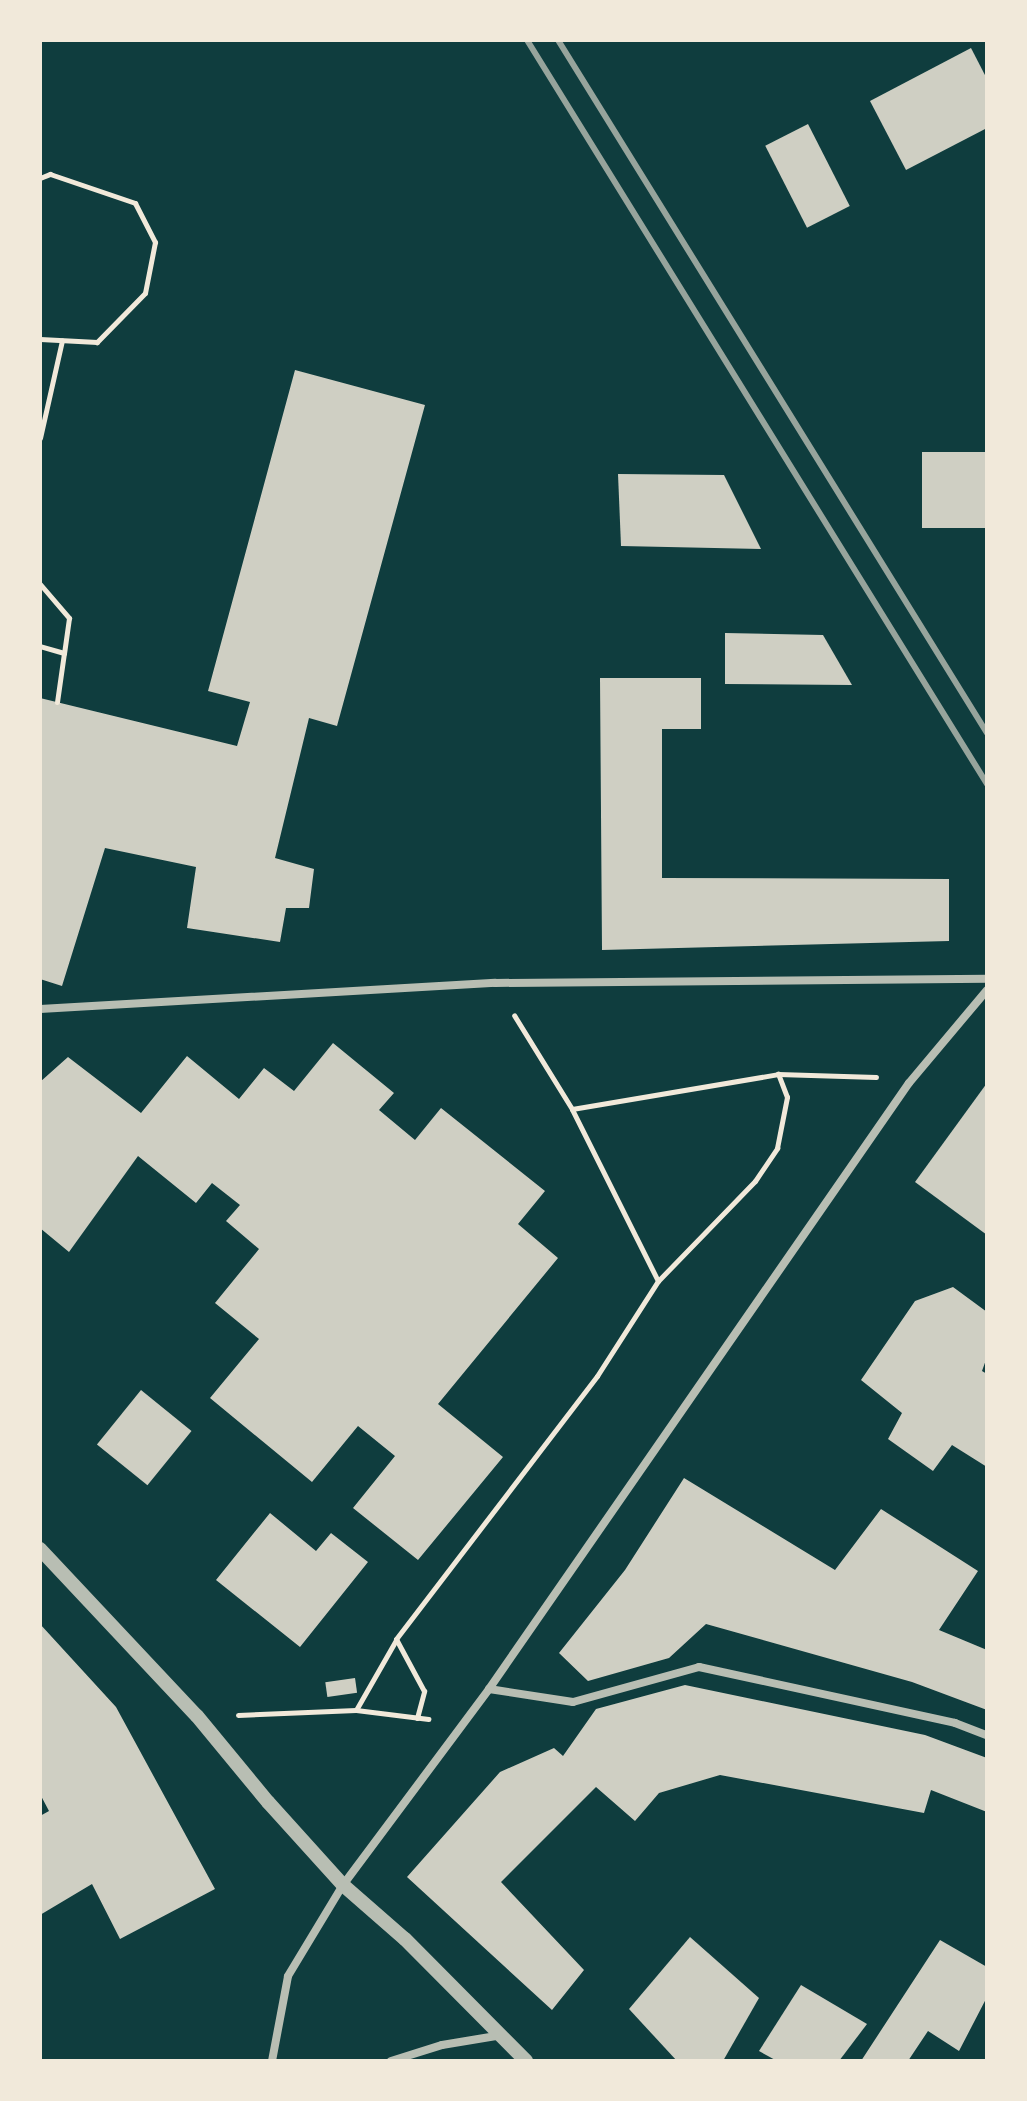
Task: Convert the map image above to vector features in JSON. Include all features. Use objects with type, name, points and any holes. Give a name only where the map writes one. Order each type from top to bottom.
[{"type":"street","points":[[40,1009],[495,983],[987,979]]},
{"type":"street","points":[[272,2061],[288,1976],[343,1885],[489,1689],[909,1083],[987,990]]},
{"type":"street","points":[[40,1549],[197,1716],[268,1802],[343,1885],[526,2061]]},
{"type":"street","points":[[489,1689],[573,1702],[699,1667],[955,1723],[987,1735]]},
{"type":"street","points":[[391,2061],[442,2045],[502,2035]]},
{"type":"path","points":[[40,178],[50,174],[135,203],[155,242],[145,293],[97,342],[40,339]]},
{"type":"path","points":[[40,438],[62,340]]},
{"type":"path","points":[[40,584],[69,618],[57,702]]},
{"type":"path","points":[[40,646],[64,653]]},
{"type":"path","points":[[495,983],[572,1109],[658,1281]]},
{"type":"path","points":[[572,1109],[778,1074],[875,1077],[909,1083]]},
{"type":"path","points":[[356,1710],[396,1639],[597,1376],[658,1281],[755,1181],[777,1148],[787,1097],[778,1074]]},
{"type":"path","points":[[396,1639],[424,1691],[417,1718]]},
{"type":"path","points":[[197,1716],[356,1710],[465,1722]]},
{"type":"building","points":[[971,48],[987,79],[987,128],[906,170],[870,101]]},
{"type":"building","points":[[808,124],[850,206],[807,228],[765,146]]},
{"type":"building","points":[[295,370],[425,405],[337,726],[309,718],[275,858],[314,869],[309,908],[286,908],[280,942],[187,928],[196,867],[105,848],[62,986],[40,979],[40,698],[237,746],[250,702],[208,691]]},
{"type":"building","points":[[922,452],[987,452],[987,528],[922,528]]},
{"type":"building","points":[[618,474],[724,475],[761,549],[621,546]]},
{"type":"building","points":[[725,633],[823,635],[852,685],[725,684]]},
{"type":"building","points":[[600,678],[701,678],[701,729],[662,729],[662,878],[949,879],[949,941],[602,950]]},
{"type":"building","points":[[333,1043],[394,1093],[379,1110],[415,1140],[441,1108],[545,1191],[518,1224],[558,1258],[438,1404],[503,1457],[418,1560],[353,1508],[395,1456],[358,1426],[312,1482],[210,1398],[259,1339],[215,1303],[259,1249],[226,1221],[240,1205],[212,1183],[196,1203],[138,1156],[69,1252],[40,1228],[40,1082],[68,1057],[141,1113],[187,1056],[239,1099],[264,1068],[294,1091]]},
{"type":"building","points":[[987,1083],[987,1235],[915,1182]]},
{"type":"building","points":[[953,1287],[987,1312],[987,1357],[982,1371],[987,1374],[987,1467],[952,1445],[933,1471],[888,1439],[902,1413],[861,1380],[915,1301]]},
{"type":"building","points":[[141,1390],[192,1431],[147,1485],[97,1444]]},
{"type":"building","points":[[684,1478],[835,1570],[881,1509],[978,1571],[939,1630],[987,1650],[987,1710],[912,1682],[706,1624],[669,1658],[588,1681],[559,1653],[625,1570]]},
{"type":"building","points":[[270,1513],[316,1551],[331,1533],[368,1562],[300,1647],[216,1580]]},
{"type":"building","points":[[40,1624],[116,1707],[215,1889],[120,1939],[92,1884],[40,1915],[40,1816],[49,1811],[40,1794]]},
{"type":"building","points":[[355,1678],[357,1693],[327,1697],[325,1682]]},
{"type":"building","points":[[685,1685],[925,1735],[987,1758],[987,1812],[931,1790],[924,1813],[720,1775],[659,1793],[635,1821],[596,1787],[501,1882],[584,1970],[552,2010],[407,1877],[500,1772],[554,1748],[563,1756],[596,1709]]},
{"type":"building","points":[[690,1937],[759,1998],[723,2061],[677,2061],[629,2009]]},
{"type":"building","points":[[940,1940],[987,1967],[987,1997],[959,2051],[928,2031],[908,2061],[861,2061]]},
{"type":"building","points":[[801,1985],[867,2024],[839,2061],[777,2061],[759,2051]]},
{"type":"railway","points":[[527,40],[987,784]]},
{"type":"railway","points":[[558,40],[987,733]]}]
